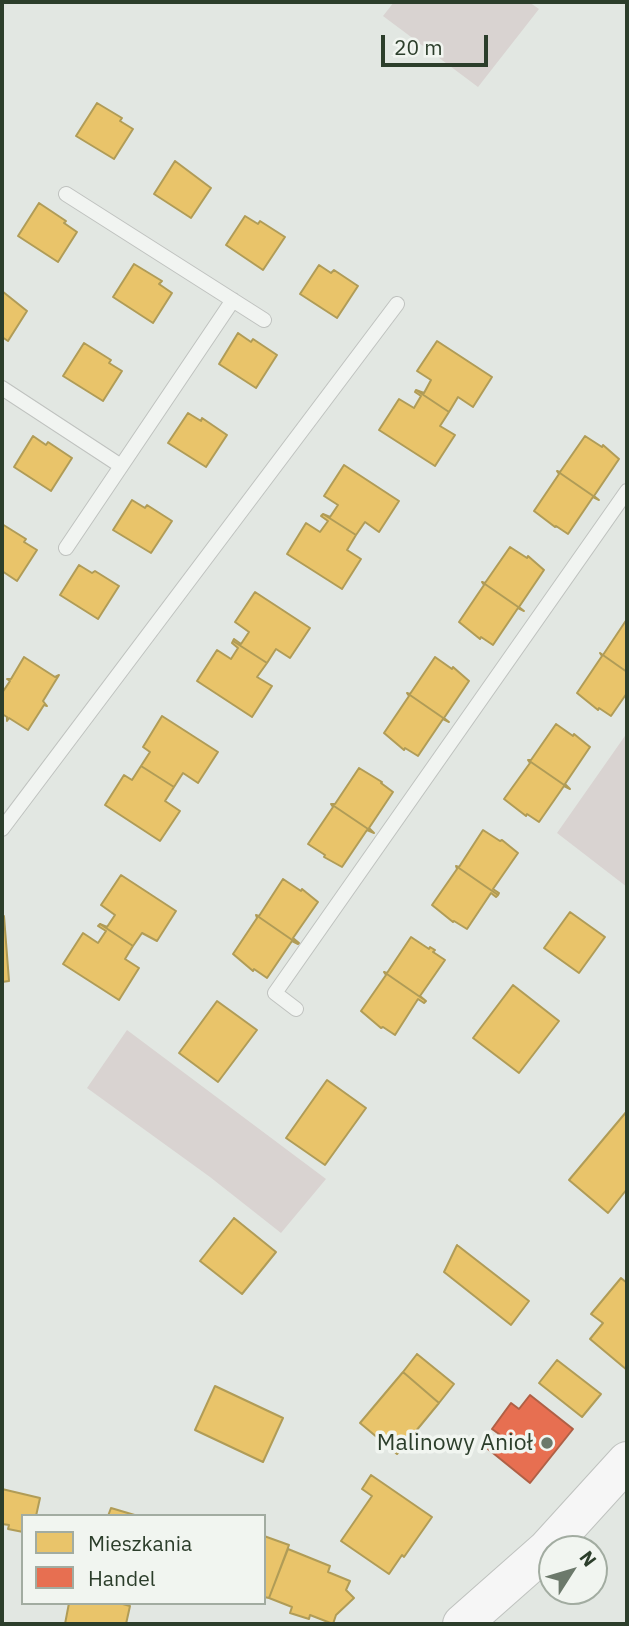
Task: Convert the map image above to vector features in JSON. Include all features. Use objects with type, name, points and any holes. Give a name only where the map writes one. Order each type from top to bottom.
[{"type":"main road","points":[[462,1624],[547,1549],[627,1461]]},
{"type":"lane","points":[[66,194],[264,320]]},
{"type":"lane","points":[[66,548],[233,300]]},
{"type":"lane","points":[[2,829],[397,304]]},
{"type":"lane","points":[[2,388],[121,466]]},
{"type":"lane","points":[[296,1009],[275,993],[627,491]]},
{"type":"shaded area","points":[[394,2],[529,2],[539,9],[478,87],[383,16]]},
{"type":"shaded area","points":[[627,733],[627,887],[557,833]]},
{"type":"shaded area","points":[[127,1030],[326,1179],[281,1233],[210,1177],[87,1088]]},
{"type":"building: Mieszkania","points":[[97,103],[122,118],[120,121],[133,129],[114,159],[76,136]]},
{"type":"building: Mieszkania","points":[[175,161],[211,188],[191,218],[154,194]]},
{"type":"building: Mieszkania","points":[[39,203],[77,232],[58,262],[18,236]]},
{"type":"building: Mieszkania","points":[[245,216],[258,224],[260,221],[285,237],[263,270],[226,245]]},
{"type":"building: Mieszkania","points":[[134,264],[162,281],[159,284],[172,293],[153,323],[113,297]]},
{"type":"building: Mieszkania","points":[[319,265],[331,273],[334,270],[358,286],[337,318],[300,294]]},
{"type":"building: Mieszkania","points":[[2,291],[27,311],[8,341],[2,337]]},
{"type":"building: Mieszkania","points":[[238,333],[251,342],[253,339],[277,355],[256,388],[219,364]]},
{"type":"building: Mieszkania","points":[[437,341],[492,377],[473,407],[458,397],[449,412],[416,390],[424,393],[431,380],[417,371]]},
{"type":"building: Mieszkania","points":[[84,343],[111,360],[109,363],[122,371],[103,401],[63,376]]},
{"type":"building: Mieszkania","points":[[416,390],[449,412],[440,426],[455,435],[435,466],[379,430],[399,399],[414,408],[421,396]]},
{"type":"building: Mieszkania","points":[[188,413],[201,421],[202,418],[227,435],[206,467],[168,443]]},
{"type":"building: Mieszkania","points":[[33,436],[46,445],[48,442],[72,458],[51,491],[14,467]]},
{"type":"building: Mieszkania","points":[[585,436],[602,447],[603,445],[619,459],[594,496],[599,500],[557,471],[560,472]]},
{"type":"building: Mieszkania","points":[[344,465],[399,501],[379,532],[365,522],[356,535],[323,514],[330,517],[338,505],[324,496]]},
{"type":"building: Mieszkania","points":[[557,471],[599,500],[593,497],[568,534],[534,511],[559,474]]},
{"type":"building: Mieszkania","points":[[132,500],[145,508],[147,505],[172,521],[151,553],[113,530]]},
{"type":"building: Mieszkania","points":[[323,514],[356,535],[347,550],[361,559],[342,589],[287,554],[306,523],[320,532],[328,521],[321,516]]},
{"type":"building: Mieszkania","points":[[2,524],[26,539],[24,542],[37,550],[17,581],[2,571]]},
{"type":"building: Mieszkania","points":[[510,547],[527,558],[528,556],[544,570],[519,607],[524,611],[482,582],[485,583]]},
{"type":"building: Mieszkania","points":[[79,565],[92,573],[95,571],[119,586],[98,619],[60,595]]},
{"type":"building: Mieszkania","points":[[482,582],[524,611],[518,608],[493,645],[481,637],[480,639],[459,622],[484,585]]},
{"type":"building: Mieszkania","points":[[255,592],[310,628],[290,658],[276,649],[267,663],[233,641],[234,639],[241,644],[249,632],[235,622]]},
{"type":"building: Mieszkania","points":[[627,619],[627,672],[600,653],[603,655]]},
{"type":"building: Mieszkania","points":[[233,641],[267,663],[257,677],[272,686],[252,717],[197,681],[217,650],[231,659],[238,648]]},
{"type":"building: Mieszkania","points":[[600,653],[627,672],[627,693],[611,716],[599,708],[598,710],[577,693],[602,656]]},
{"type":"building: Mieszkania","points":[[24,657],[55,677],[59,675],[43,701],[47,706],[44,705],[28,730],[9,718],[7,721],[7,717],[2,714],[2,693],[10,681],[7,679],[11,679]]},
{"type":"building: Mieszkania","points":[[435,657],[452,669],[453,667],[469,681],[444,718],[449,722],[407,693],[410,694]]},
{"type":"building: Mieszkania","points":[[407,693],[449,722],[443,719],[418,756],[405,748],[404,750],[384,733],[409,696]]},
{"type":"building: Mieszkania","points":[[162,716],[218,752],[198,783],[183,773],[174,787],[141,766],[150,752],[143,747]]},
{"type":"building: Mieszkania","points":[[556,724],[590,747],[565,784],[570,789],[528,760],[531,760]]},
{"type":"building: Mieszkania","points":[[528,760],[570,789],[564,786],[539,822],[527,814],[526,816],[504,799],[530,763]]},
{"type":"building: Mieszkania","points":[[141,766],[174,787],[165,801],[180,811],[160,841],[105,805],[124,775],[132,780]]},
{"type":"building: Mieszkania","points":[[359,768],[393,792],[369,828],[374,833],[331,804],[335,804]]},
{"type":"building: Mieszkania","points":[[331,804],[374,833],[367,830],[342,867],[308,844],[333,807]]},
{"type":"building: Mieszkania","points":[[483,830],[518,853],[493,889],[498,895],[456,866],[459,867]]},
{"type":"building: Mieszkania","points":[[456,866],[498,895],[496,897],[491,893],[467,929],[453,922],[432,905],[457,869]]},
{"type":"building: Mieszkania","points":[[121,875],[176,911],[157,941],[142,933],[133,946],[100,924],[107,927],[115,915],[101,905]]},
{"type":"building: Mieszkania","points":[[283,879],[318,902],[293,938],[298,944],[256,915],[259,916]]},
{"type":"building: Mieszkania","points":[[570,912],[605,937],[579,973],[544,948]]},
{"type":"building: Mieszkania","points":[[256,915],[298,944],[292,941],[267,978],[254,969],[253,971],[233,954],[257,918]]},
{"type":"building: Mieszkania","points":[[2,916],[9,981],[2,982]]},
{"type":"building: Mieszkania","points":[[100,924],[133,946],[125,959],[139,968],[119,1000],[63,964],[83,933],[98,943],[106,931],[98,926]]},
{"type":"building: Mieszkania","points":[[411,937],[435,950],[433,952],[445,960],[420,996],[426,1001],[384,972],[387,973]]},
{"type":"building: Mieszkania","points":[[384,972],[426,1001],[424,1003],[418,999],[395,1035],[381,1028],[361,1011],[386,975]]},
{"type":"building: Mieszkania","points":[[513,985],[559,1021],[519,1073],[473,1038]]},
{"type":"building: Mieszkania","points":[[217,1001],[257,1030],[218,1082],[179,1053]]},
{"type":"building: Mieszkania","points":[[327,1080],[366,1108],[325,1165],[286,1138]]},
{"type":"building: Mieszkania","points":[[627,1111],[627,1189],[608,1213],[569,1180]]},
{"type":"building: Mieszkania","points":[[234,1218],[276,1252],[242,1294],[200,1261]]},
{"type":"building: Mieszkania","points":[[457,1245],[529,1301],[511,1325],[444,1272]]},
{"type":"building: Mieszkania","points":[[621,1278],[627,1283],[627,1370],[590,1339],[603,1323],[591,1314]]},
{"type":"building: Mieszkania","points":[[417,1354],[454,1384],[439,1403],[403,1372]]},
{"type":"building: Mieszkania","points":[[557,1360],[601,1394],[582,1417],[539,1383]]},
{"type":"building: Mieszkania","points":[[403,1372],[439,1403],[397,1454],[360,1423]]},
{"type":"building: Mieszkania","points":[[215,1386],[283,1418],[263,1462],[195,1430]]},
{"type":"building: Mieszkania","points":[[371,1475],[432,1517],[389,1574],[341,1541],[372,1496],[362,1489]]},
{"type":"building: Mieszkania","points":[[2,1489],[40,1498],[36,1514],[21,1514],[21,1532],[8,1529],[9,1525],[2,1524]]},
{"type":"building: Mieszkania","points":[[111,1508],[131,1514],[109,1514]]},
{"type":"building: Mieszkania","points":[[266,1537],[289,1545],[269,1598],[266,1597]]},
{"type":"building: Mieszkania","points":[[288,1549],[330,1566],[328,1572],[350,1581],[346,1590],[354,1598],[336,1615],[333,1624],[310,1615],[309,1619],[290,1613],[292,1607],[269,1598]]},
{"type":"building: Mieszkania","points":[[69,1605],[130,1606],[126,1624],[65,1624]]},
{"type":"building: Handel","points":[[530,1395],[573,1429],[530,1483],[488,1449],[499,1434],[492,1429],[511,1403],[519,1409]]},
{"type":"place","name":"Malinowy Anioł","points":[[547,1443]]}]
